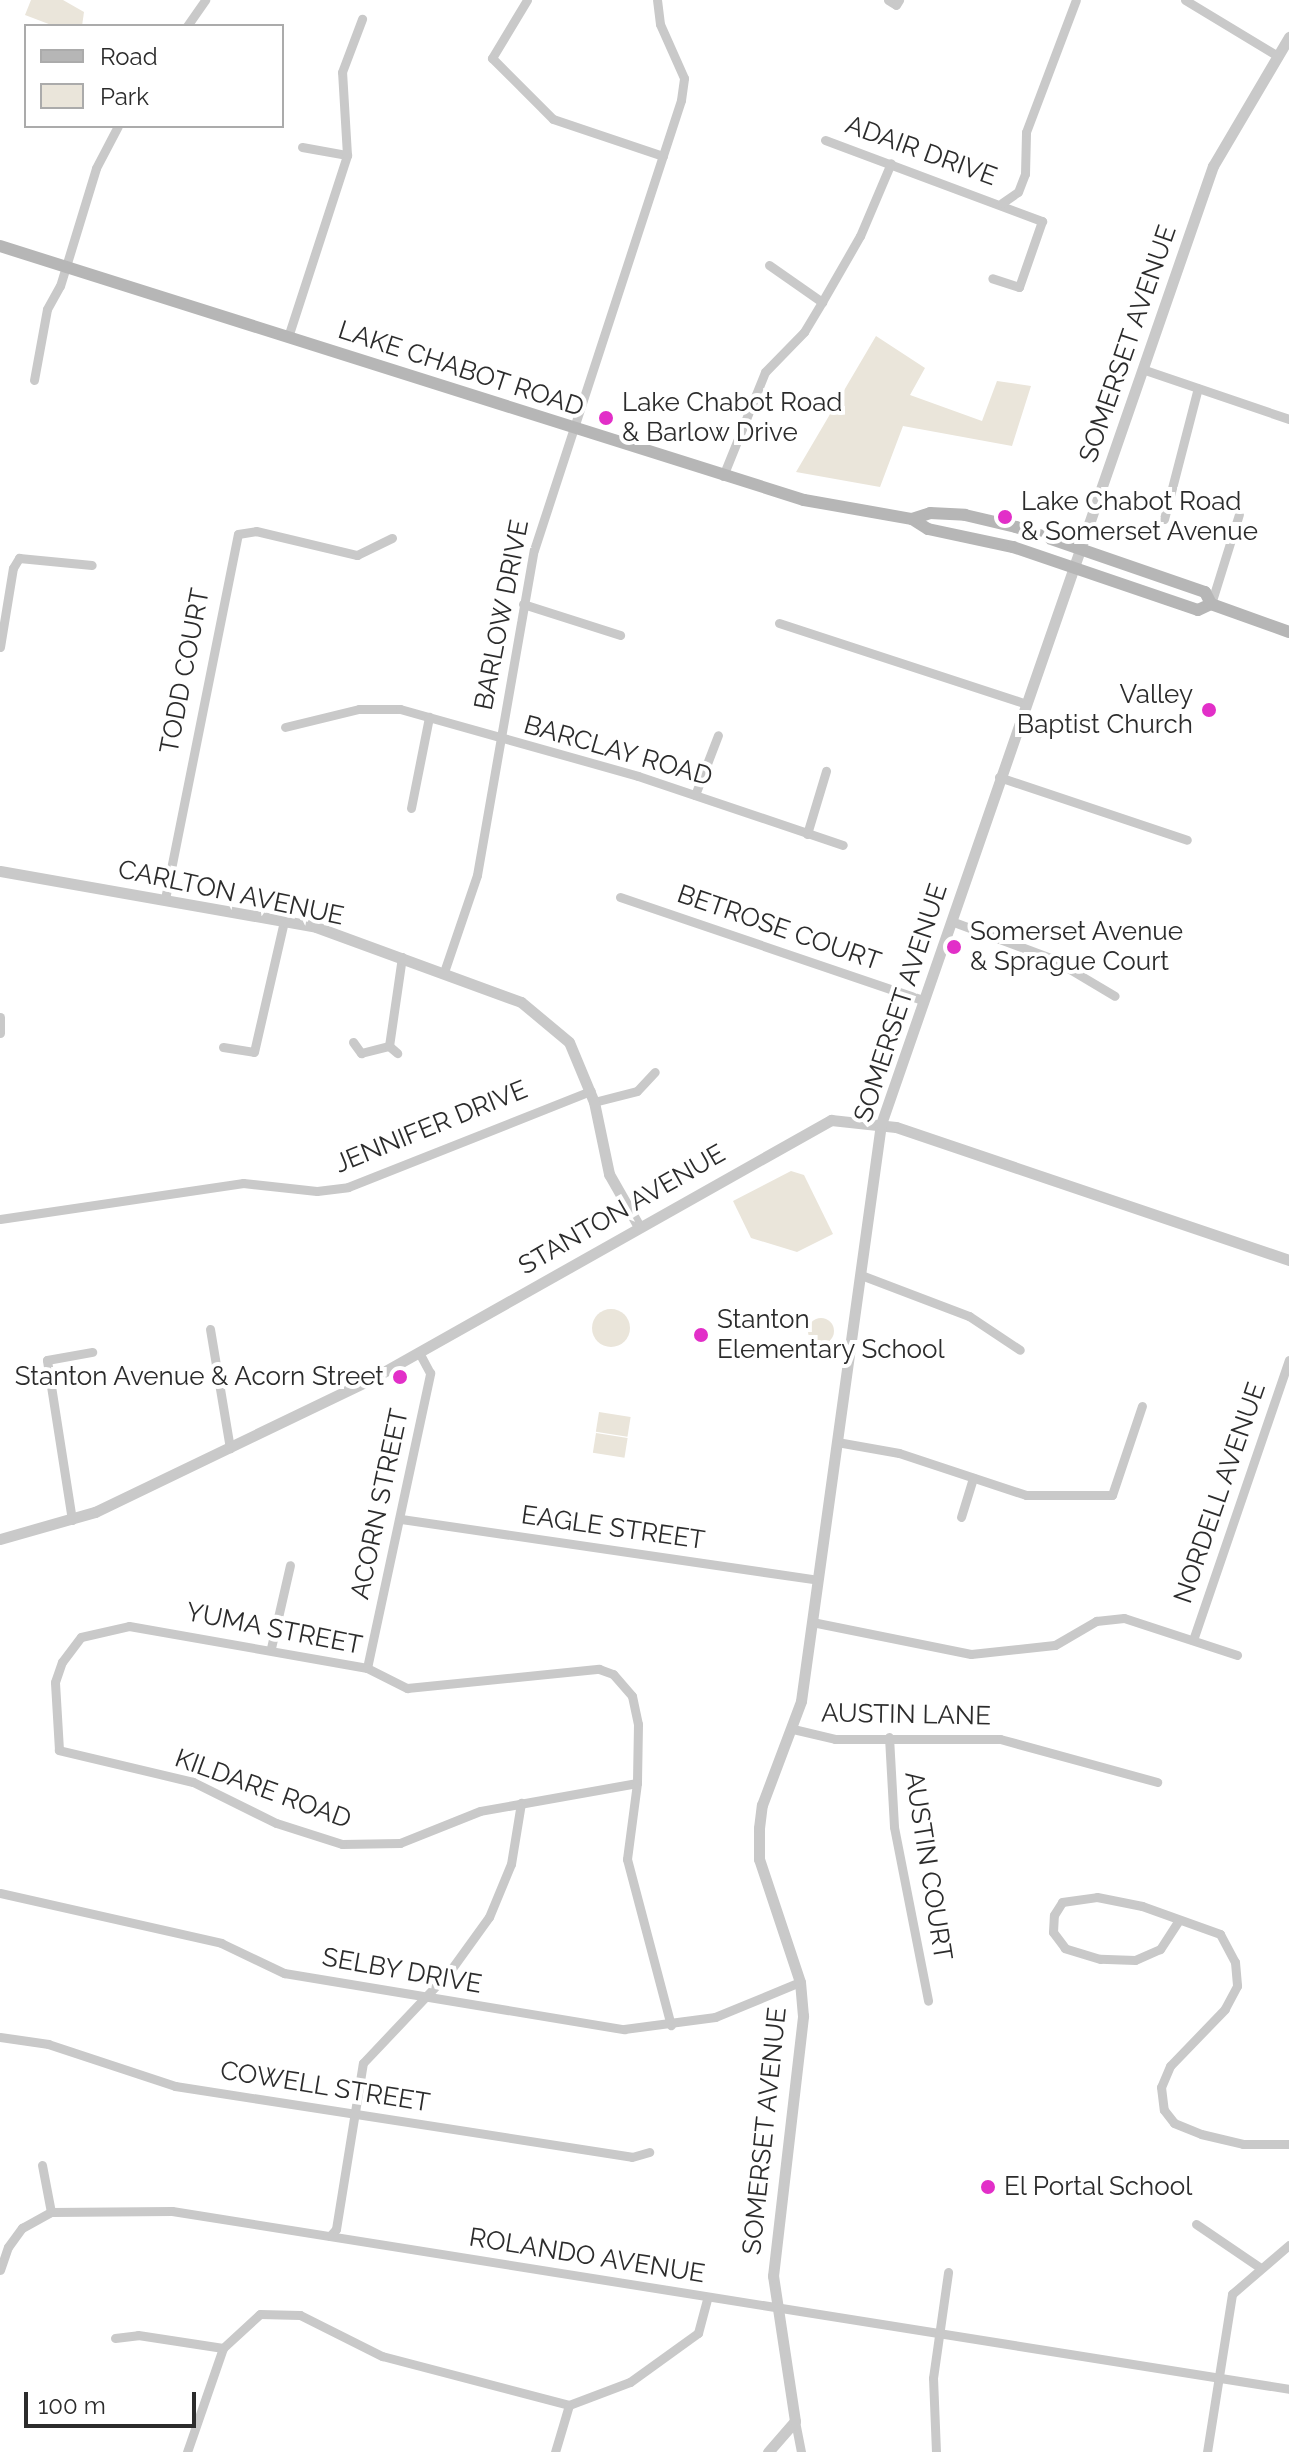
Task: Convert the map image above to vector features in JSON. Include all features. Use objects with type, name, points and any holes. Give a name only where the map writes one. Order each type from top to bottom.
[{"type":"main road","name":"LAKE CHABOT ROAD","points":[[0,246],[804,500],[912,519],[928,529],[986,539],[1198,610],[1211,604]]},
{"type":"main road","name":"LAKE CHABOT ROAD","points":[[912,519],[930,513],[989,520],[1205,592],[1211,604],[1289,632]]},
{"type":"street","points":[[188,24],[205,0]]},
{"type":"street","points":[[527,0],[492,58],[553,119],[663,156]]},
{"type":"street","name":"BARLOW DRIVE","points":[[444,972],[477,875],[534,550],[663,156],[684,78],[660,24],[657,0]]},
{"type":"street","points":[[1002,203],[1018,192],[1025,174],[1026,132],[1076,0]]},
{"type":"street","points":[[1185,0],[1285,48]]},
{"type":"street","points":[[288,337],[347,155],[340,89],[362,19]]},
{"type":"street","name":"SOMERSET AVENUE","points":[[801,2452],[775,2307],[776,2227],[802,2034],[800,1982],[768,1891],[758,1840],[762,1805],[793,1729],[812,1622],[881,1124],[1024,703],[1213,166],[1285,48]]},
{"type":"street","points":[[34,380],[45,315],[65,267],[96,168],[117,128]]},
{"type":"street","name":"ADAIR DRIVE","points":[[825,140],[1002,203],[1042,221],[1019,287],[992,278]]},
{"type":"street","points":[[302,147],[347,155]]},
{"type":"street","points":[[723,476],[765,372],[804,332],[860,236],[891,163]]},
{"type":"street","points":[[769,265],[822,302]]},
{"type":"street","points":[[1142,369],[1289,419]]},
{"type":"street","points":[[1164,519],[1198,388]]},
{"type":"street","points":[[1211,604],[1239,514]]},
{"type":"street","name":"TODD COURT","points":[[165,899],[238,534],[256,531],[320,543],[357,555],[392,538]]},
{"type":"street","points":[[0,647],[13,568],[19,558],[92,565]]},
{"type":"street","points":[[523,604],[620,635]]},
{"type":"street","points":[[779,623],[1024,703]]},
{"type":"street","name":"BARCLAY ROAD","points":[[285,727],[359,709],[400,709],[695,795],[843,845]]},
{"type":"street","points":[[411,808],[429,717]]},
{"type":"street","points":[[695,795],[718,735]]},
{"type":"street","points":[[807,834],[826,771]]},
{"type":"street","points":[[999,777],[1187,840]]},
{"type":"street","name":"CARLTON AVENUE","points":[[0,871],[284,921],[402,957],[521,1002],[569,1042],[593,1096],[609,1174],[638,1225]]},
{"type":"street","name":"BETROSE COURT","points":[[620,897],[923,1000]]},
{"type":"street","points":[[223,1047],[254,1052],[284,921]]},
{"type":"street","points":[[951,921],[1051,958],[1115,996]]},
{"type":"street","points":[[353,1042],[361,1053],[393,1050],[402,957]]},
{"type":"street","points":[[0,1017],[0,1033]]},
{"type":"street","name":"JENNIFER DRIVE","points":[[0,1219],[243,1183],[317,1191],[348,1187],[593,1096],[637,1091],[655,1072]]},
{"type":"street","name":"STANTON AVENUE","points":[[0,1539],[72,1520],[230,1448],[419,1352],[822,1123],[881,1124],[1289,1260]]},
{"type":"street","points":[[861,1275],[969,1316],[1020,1350]]},
{"type":"street","points":[[210,1329],[230,1448]]},
{"type":"street","points":[[72,1520],[47,1360],[92,1352]]},
{"type":"street","name":"ACORN STREET","points":[[367,1668],[430,1373],[419,1352]]},
{"type":"street","name":"NORDELL AVENUE","points":[[1193,1640],[1289,1360]]},
{"type":"street","points":[[837,1442],[899,1453],[1037,1497],[1112,1495],[1142,1406]]},
{"type":"street","points":[[961,1517],[973,1478]]},
{"type":"street","name":"EAGLE STREET","points":[[401,1519],[817,1580]]},
{"type":"street","points":[[271,1648],[290,1565]]},
{"type":"street","points":[[812,1622],[878,1632],[955,1654],[1055,1645],[1096,1621],[1115,1618],[1237,1655]]},
{"type":"street","name":"YUMA STREET","points":[[59,1750],[55,1682],[62,1662],[81,1637],[129,1626],[271,1648],[367,1668],[407,1688],[599,1669],[625,1684],[638,1724],[637,1783],[627,1831],[627,1859],[671,2025]]},
{"type":"street","name":"AUSTIN LANE","points":[[793,1729],[827,1739],[1000,1739],[1157,1782]]},
{"type":"street","name":"AUSTIN COURT","points":[[889,1737],[894,1827],[928,2001]]},
{"type":"street","name":"KILDARE ROAD","points":[[59,1750],[193,1782],[276,1823],[358,1846],[400,1843],[480,1811],[637,1783]]},
{"type":"street","points":[[330,2236],[336,2229],[352,2113],[367,2055],[450,1971],[489,1917],[511,1864],[521,1803]]},
{"type":"street","name":"SELBY DRIVE","points":[[0,1893],[221,1943],[270,1969],[421,1998],[624,2029],[671,2025],[733,2012],[800,1982]]},
{"type":"street","points":[[1179,1920],[1160,1949],[1135,1960],[1100,1959],[1065,1948],[1053,1932],[1054,1915],[1062,1902],[1076,1897],[1142,1906],[1220,1934],[1235,1962],[1237,1986],[1225,2009],[1170,2066],[1161,2087],[1164,2110],[1174,2123],[1201,2134],[1243,2144],[1289,2144]]},
{"type":"street","name":"COWELL STREET","points":[[0,2037],[48,2044],[175,2086],[632,2157],[649,2152]]},
{"type":"street","points":[[0,2270],[8,2247],[22,2228],[51,2212],[42,2165]]},
{"type":"street","name":"ROLANDO AVENUE","points":[[51,2212],[172,2211],[707,2299],[775,2307],[1289,2389]]},
{"type":"street","points":[[1196,2224],[1259,2267]]},
{"type":"street","points":[[1207,2452],[1216,2378],[1232,2294],[1259,2267],[1289,2245]]},
{"type":"street","points":[[936,2452],[933,2378],[948,2272]]},
{"type":"street","points":[[190,2451],[223,2348],[260,2314],[289,2312],[382,2356],[569,2405],[630,2382],[698,2333],[707,2299]]},
{"type":"street","points":[[115,2338],[138,2335],[223,2348]]},
{"type":"street","points":[[555,2452],[569,2405]]},
{"type":"street","points":[[768,2452],[795,2421]]},
{"type":"green space","points":[[31,0],[63,0],[84,12],[82,24],[49,24],[25,15]]},
{"type":"green space","points":[[876,336],[925,368],[910,395],[982,421],[997,381],[1031,386],[1012,446],[903,426],[880,487],[796,472]]},
{"type":"green space","points":[[791,1171],[804,1175],[833,1234],[797,1252],[751,1238],[733,1201]]},
{"type":"green space","points":[[611,1309],[624,1315],[630,1328],[624,1341],[611,1347],[598,1341],[592,1328],[598,1315]]},
{"type":"green space","points":[[821,1318],[830,1322],[834,1331],[830,1340],[821,1344],[812,1340],[808,1331],[812,1322]]},
{"type":"green space","points":[[599,1412],[631,1417],[627,1437],[596,1432]]},
{"type":"green space","points":[[596,1433],[628,1438],[624,1458],[593,1453]]},
{"type":"place","name":"Lake Chabot Road & Barlow Drive","points":[[606,418]]},
{"type":"place","name":"Lake Chabot Road & Somerset Avenue","points":[[1005,517]]},
{"type":"place","name":"Valley Baptist Church","points":[[1209,710]]},
{"type":"place","name":"Somerset Avenue & Sprague Court","points":[[954,947]]},
{"type":"place","name":"Stanton Elementary School","points":[[701,1335]]},
{"type":"place","name":"Stanton Avenue & Acorn Street","points":[[400,1377]]},
{"type":"place","name":"El Portal School","points":[[988,2187]]}]
